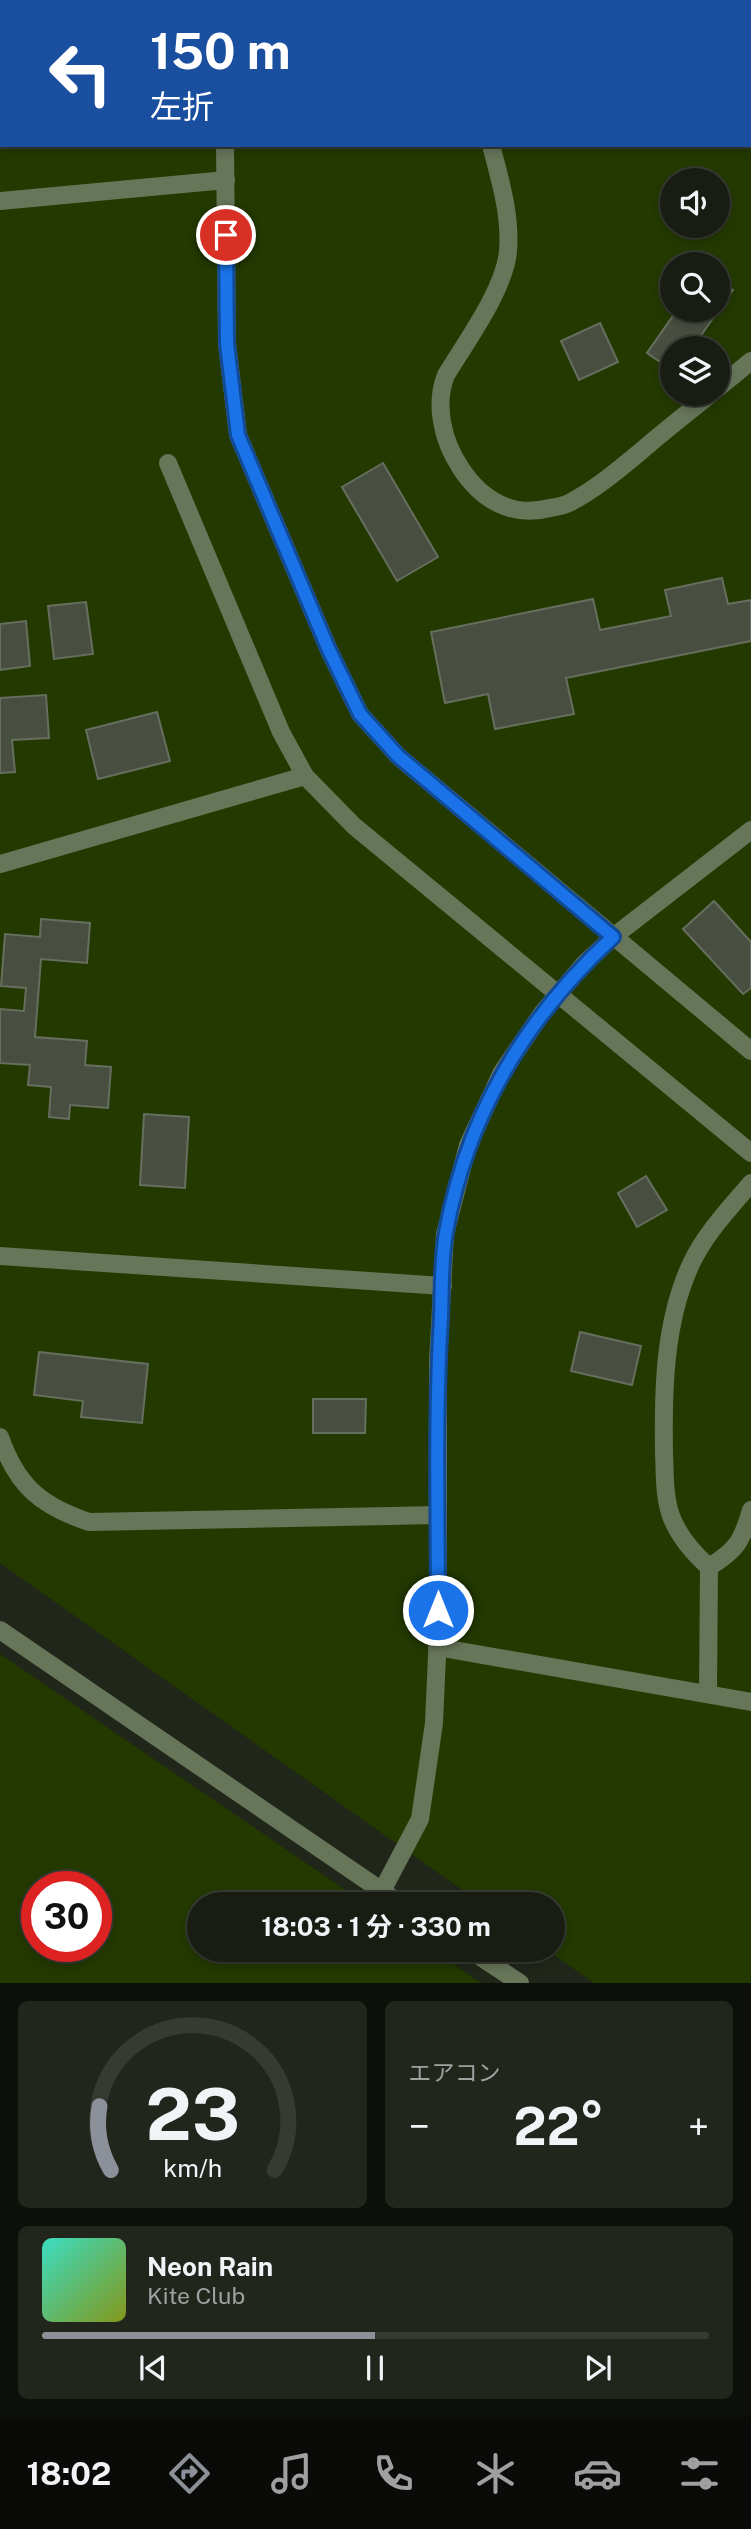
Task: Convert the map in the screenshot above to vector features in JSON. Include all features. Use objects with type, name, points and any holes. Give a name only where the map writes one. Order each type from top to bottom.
[{"type":"street","points":[[225,147],[227,344],[238,435],[328,648],[360,714],[398,756],[751,1051]]},
{"type":"street","points":[[492,147],[505,200],[508,253],[497,290],[446,375],[440,390],[440,410],[446,435],[458,464],[470,481],[480,493],[495,503],[516,511],[537,512],[568,504],[602,482],[695,406]]},
{"type":"street","points":[[0,201],[226,180]]},
{"type":"street","points":[[730,378],[751,361]]},
{"type":"street","points":[[168,463],[268,704],[305,776],[354,826],[751,1153]]},
{"type":"street","points":[[0,864],[305,776]]},
{"type":"street","points":[[0,1630],[382,1891],[420,1819],[434,1723],[437,1647],[438,1362],[445,1234],[468,1145],[502,1072],[543,1012],[585,963],[613,937],[751,830]]},
{"type":"street","points":[[708,1693],[709,1567],[695,1555],[682,1537],[671,1516],[665,1490],[663,1413],[668,1347],[679,1300],[691,1265],[711,1230],[751,1183]]},
{"type":"street","points":[[0,1256],[443,1286]]},
{"type":"street","points":[[0,1437],[11,1465],[41,1500],[64,1514],[89,1522],[438,1515]]},
{"type":"street","points":[[709,1567],[730,1554],[744,1533],[751,1510]]},
{"type":"street","points":[[437,1647],[751,1702]]},
{"type":"street","points":[[488,1962],[520,1983]]},
{"type":"green space","points":[[0,147],[751,147],[751,1983],[594,1983],[564,1962],[565,1892],[465,1892],[0,1563]]},
{"type":"green space","points":[[0,1654],[348,1892],[187,1892],[187,1962],[450,1962],[481,1983],[0,1983]]},
{"type":"building","points":[[669,322],[710,322],[700,336],[660,336],[660,362],[647,353]]},
{"type":"building","points":[[600,323],[618,362],[579,380],[561,341]]},
{"type":"building","points":[[383,463],[438,557],[397,581],[342,487]]},
{"type":"building","points":[[722,578],[728,604],[751,600],[751,641],[566,678],[574,714],[495,729],[488,694],[445,703],[431,632],[593,599],[600,630],[671,616],[665,590]]},
{"type":"building","points":[[86,602],[93,654],[54,659],[48,606]]},
{"type":"building","points":[[26,621],[30,666],[0,670],[0,624]]},
{"type":"building","points":[[46,695],[49,738],[12,740],[15,772],[0,773],[0,698]]},
{"type":"building","points":[[157,712],[170,761],[98,779],[86,730]]},
{"type":"building","points":[[714,901],[751,942],[751,988],[743,994],[683,929]]},
{"type":"building","points":[[41,919],[90,923],[87,963],[41,959],[35,1037],[87,1041],[85,1065],[111,1067],[108,1108],[70,1105],[69,1119],[49,1117],[51,1087],[28,1085],[30,1065],[0,1063],[0,1009],[24,1011],[26,988],[1,986],[5,934],[40,937]]},
{"type":"building","points":[[144,1114],[189,1117],[185,1188],[140,1185]]},
{"type":"building","points":[[646,1176],[667,1210],[637,1227],[618,1193]]},
{"type":"building","points":[[580,1332],[641,1346],[632,1385],[571,1371]]},
{"type":"building","points":[[39,1352],[148,1364],[142,1423],[81,1417],[83,1401],[34,1395]]},
{"type":"building","points":[[313,1399],[366,1399],[365,1433],[313,1433]]},
{"type":"route","points":[[226,235],[227,344],[238,435],[328,648],[360,714],[398,756],[613,937],[585,963],[543,1012],[502,1072],[468,1145],[445,1234],[438,1362],[438,1610]]}]
